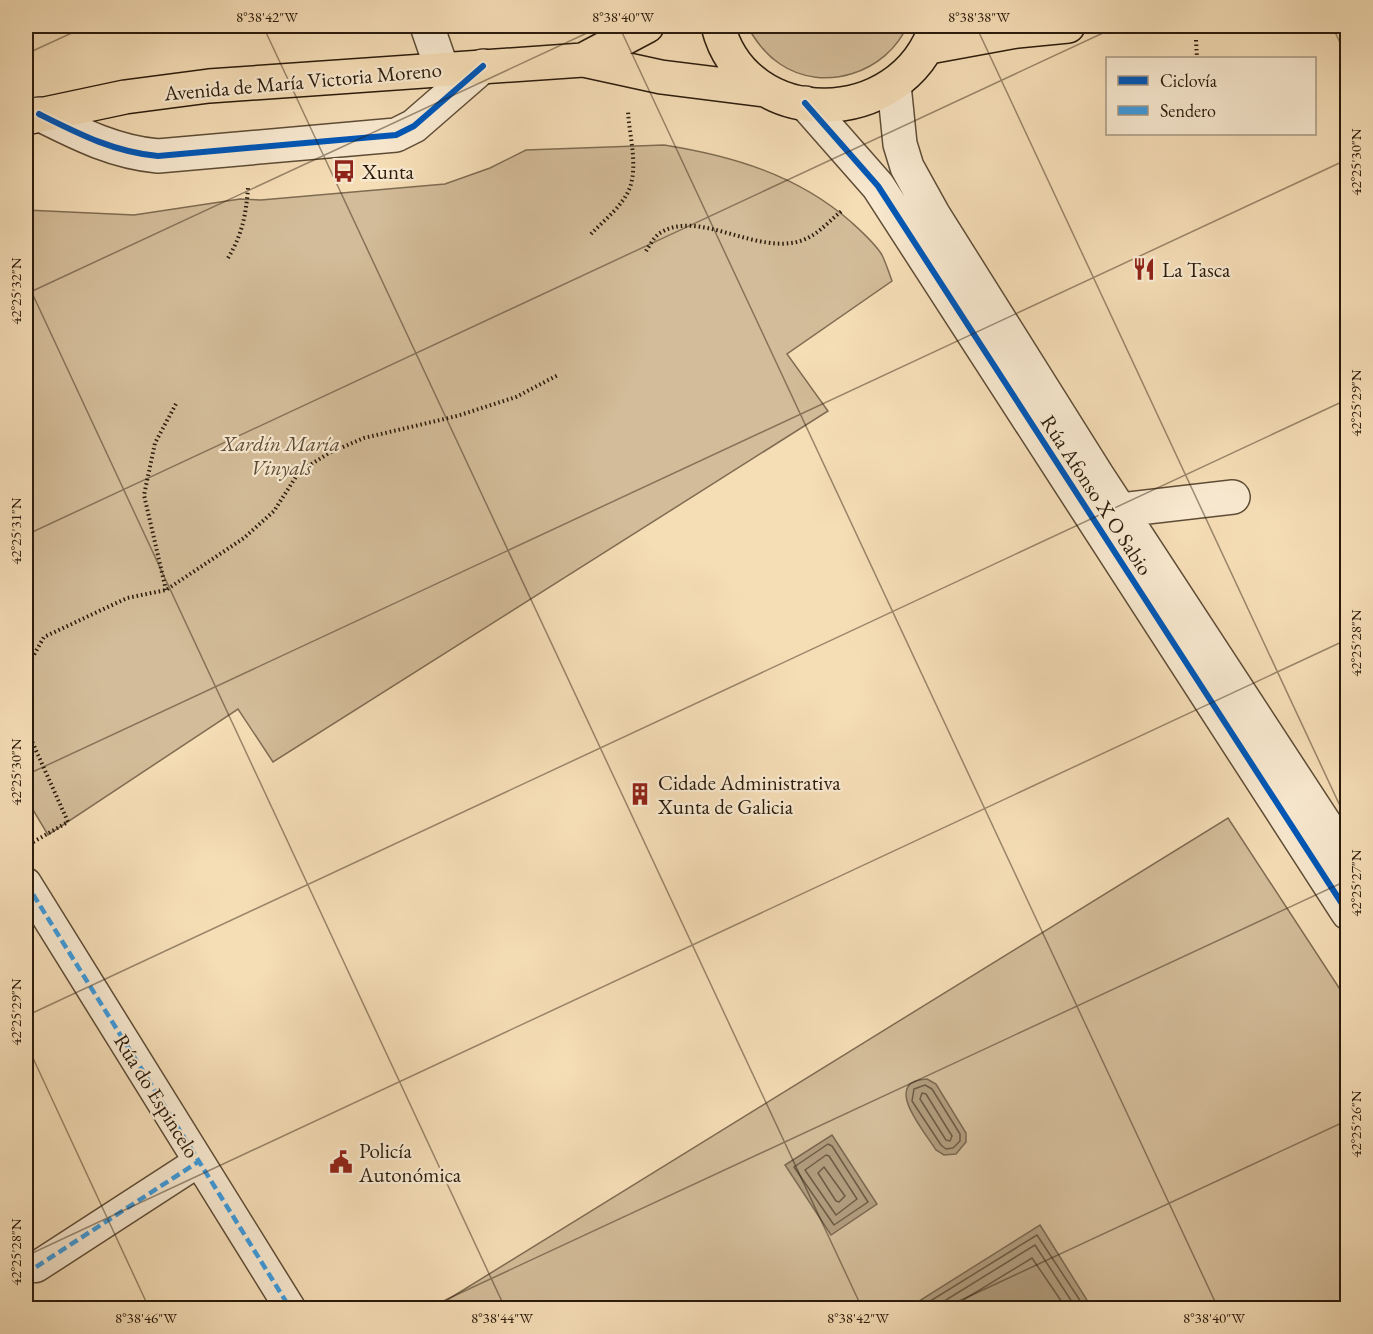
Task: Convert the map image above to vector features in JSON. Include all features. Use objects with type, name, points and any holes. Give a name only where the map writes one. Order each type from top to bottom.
[{"type":"highway","name":"Avenida de María Victoria Moreno","points":[[583,60],[647,26]]},
{"type":"highway","points":[[718,26],[738,66],[764,90]]},
{"type":"highway","points":[[932,36],[1068,26]]},
{"type":"highway","name":"Avenida de María Victoria Moreno","points":[[32,116],[125,97],[209,86],[583,60],[661,76],[764,90],[806,103],[835,105],[866,99],[894,85],[913,68],[932,36]]},
{"type":"street","points":[[427,26],[442,69]]},
{"type":"street","points":[[32,116],[101,145],[130,154],[158,156],[396,135],[414,126],[483,66]]},
{"type":"street","name":"Rúa Afonso X O Sabio","points":[[894,85],[898,133],[907,167],[933,214],[1334,846],[1347,914]]},
{"type":"street","name":"Rúa Afonso X O Sabio","points":[[806,103],[878,186],[1334,846]]},
{"type":"street","points":[[1121,510],[1233,497]]},
{"type":"street","name":"Rúa do Espincelo","points":[[29,896],[290,1308]]},
{"type":"street","points":[[36,1267],[198,1162]]},
{"type":"path","points":[[1196,40],[1197,57]]},
{"type":"path","points":[[591,234],[621,202],[630,187],[633,170],[629,122]]},
{"type":"path","points":[[228,258],[238,242],[246,217],[248,181]]},
{"type":"path","points":[[646,251],[657,234],[687,224],[760,241],[802,241],[819,232],[844,208]]},
{"type":"path","points":[[26,684],[27,667],[44,637],[127,598],[166,590],[244,538],[274,511],[299,472],[329,453],[364,438],[457,416],[516,397],[558,375]]},
{"type":"path","points":[[166,590],[144,495],[155,443],[177,402]]},
{"type":"path","points":[[26,707],[30,737],[68,822],[26,847]]},
{"type":"green space","points":[[747,26],[907,26],[898,42],[885,56],[870,66],[852,74],[816,77],[797,73],[780,64],[761,47]]},
{"type":"green space","name":"Xardín María Vinyals","points":[[664,145],[739,162],[763,170],[808,191],[850,221],[882,255],[892,281],[787,354],[828,411],[273,762],[238,709],[48,835],[26,798],[26,210],[134,215],[240,199],[261,200],[445,184],[490,168],[526,150]]},
{"type":"green space","points":[[1228,818],[1347,1000],[1347,1308],[434,1308]]},
{"type":"water","points":[[927,1079],[936,1084],[966,1133],[966,1142],[956,1154],[944,1155],[936,1150],[916,1120],[906,1098],[907,1088],[913,1082]]},
{"type":"water","points":[[832,1135],[877,1204],[831,1235],[785,1165]]},
{"type":"water","points":[[1040,1225],[1092,1308],[908,1308]]},
{"type":"marked path","points":[[26,883],[290,1308]]},
{"type":"marked path","points":[[36,1267],[198,1162]]},
{"type":"cycle path","points":[[39,114],[83,135],[126,151],[158,156],[396,135],[414,126],[483,66]]},
{"type":"cycle path","points":[[805,103],[878,186],[1348,913]]},
{"type":"place","name":"Xunta","points":[[344,171]]},
{"type":"place","name":"La Tasca","points":[[1144,269]]},
{"type":"place","name":"Cidade Administrativa Xunta de Galicia","points":[[640,794]]},
{"type":"place","name":"Policía Autonómica","points":[[341,1162]]}]
